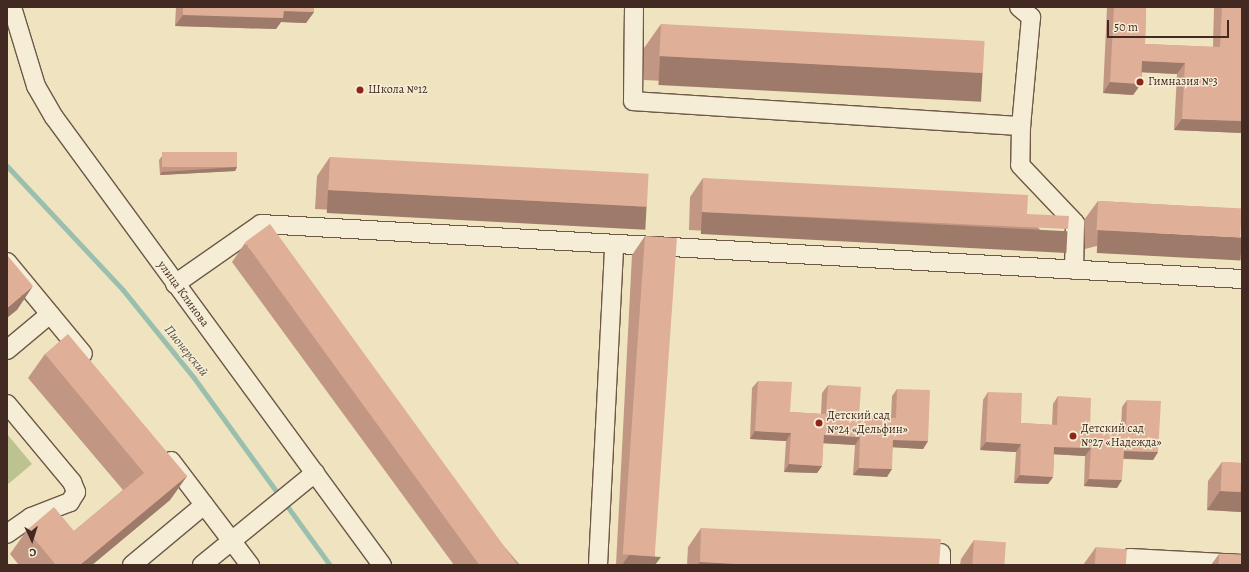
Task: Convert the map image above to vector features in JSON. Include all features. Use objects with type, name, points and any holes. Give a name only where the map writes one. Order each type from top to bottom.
[{"type":"street","points":[[634,7],[633,102],[1021,126]]},
{"type":"street","points":[[1019,7],[1031,17],[1021,126],[1020,165],[1075,223],[1074,270]]},
{"type":"street","name":"улица Клинова","points":[[11,11],[36,86],[54,117],[382,565]]},
{"type":"street","points":[[260,224],[275,243]]},
{"type":"street","points":[[175,284],[260,224],[1242,279]]},
{"type":"street","points":[[598,565],[614,244]]},
{"type":"street","points":[[7,262],[96,369]]},
{"type":"street","points":[[7,350],[50,314]]},
{"type":"street","points":[[7,404],[72,482],[76,492],[70,502],[31,517],[7,534]]},
{"type":"street","points":[[161,449],[250,565]]},
{"type":"street","points":[[202,565],[315,473]]},
{"type":"street","points":[[132,565],[204,504]]},
{"type":"street","points":[[1130,565],[1130,558],[1242,564]]},
{"type":"green space","points":[[7,434],[32,464],[7,485]]},
{"type":"building","points":[[183,7],[314,7],[314,12],[284,11],[283,18],[183,15]]},
{"type":"building","points":[[1114,7],[1146,7],[1145,44],[1220,47],[1222,7],[1242,7],[1242,121],[1182,119],[1185,63],[1142,61],[1141,84],[1110,82]]},
{"type":"building","points":[[661,24],[985,41],[983,73],[659,56]]},
{"type":"building","points":[[162,152],[237,152],[237,167],[162,167]]},
{"type":"building","points":[[330,157],[649,174],[647,207],[328,190]]},
{"type":"building","points":[[703,178],[1028,195],[1027,214],[1069,216],[1068,229],[702,212]]},
{"type":"building","points":[[1098,201],[1242,209],[1240,237],[1096,230]]},
{"type":"building","points":[[270,224],[518,565],[479,565],[245,242]]},
{"type":"building","points":[[645,236],[677,238],[655,556],[623,554]]},
{"type":"building","points":[[7,255],[33,286],[7,308]]},
{"type":"building","points":[[68,334],[187,476],[80,565],[56,565],[27,530],[54,507],[74,531],[144,473],[45,354]]},
{"type":"building","points":[[758,381],[792,382],[790,412],[826,414],[828,385],[861,387],[859,416],[896,418],[897,389],[930,390],[928,441],[893,440],[892,469],[859,468],[860,437],[824,435],[822,466],[789,464],[791,433],[755,431]]},
{"type":"building","points":[[988,392],[1022,393],[1021,423],[1057,425],[1058,396],[1091,398],[1090,428],[1126,429],[1127,400],[1161,401],[1158,452],[1124,451],[1122,480],[1089,479],[1091,448],[1054,447],[1053,477],[1020,475],[1021,444],[986,442]]},
{"type":"building","points":[[1222,462],[1242,463],[1240,492],[1220,491]]},
{"type":"building","points":[[701,528],[941,539],[939,565],[758,565],[700,562]]},
{"type":"building","points":[[974,540],[1006,542],[1004,565],[972,565]]},
{"type":"building","points":[[1096,547],[1127,549],[1126,565],[1095,565]]},
{"type":"building","points":[[1219,554],[1242,555],[1242,565],[1219,565]]},
{"type":"waterway","name":"Пионерский","points":[[7,166],[123,290],[194,378],[330,565]]},
{"type":"place","name":"Гимназия №3","points":[[1140,82]]},
{"type":"place","name":"Школа №12","points":[[360,90]]},
{"type":"place","name":"Детский сад №24 «Дельфин»","points":[[819,423]]},
{"type":"place","name":"Детский сад №27 «Надежда»","points":[[1073,436]]}]
